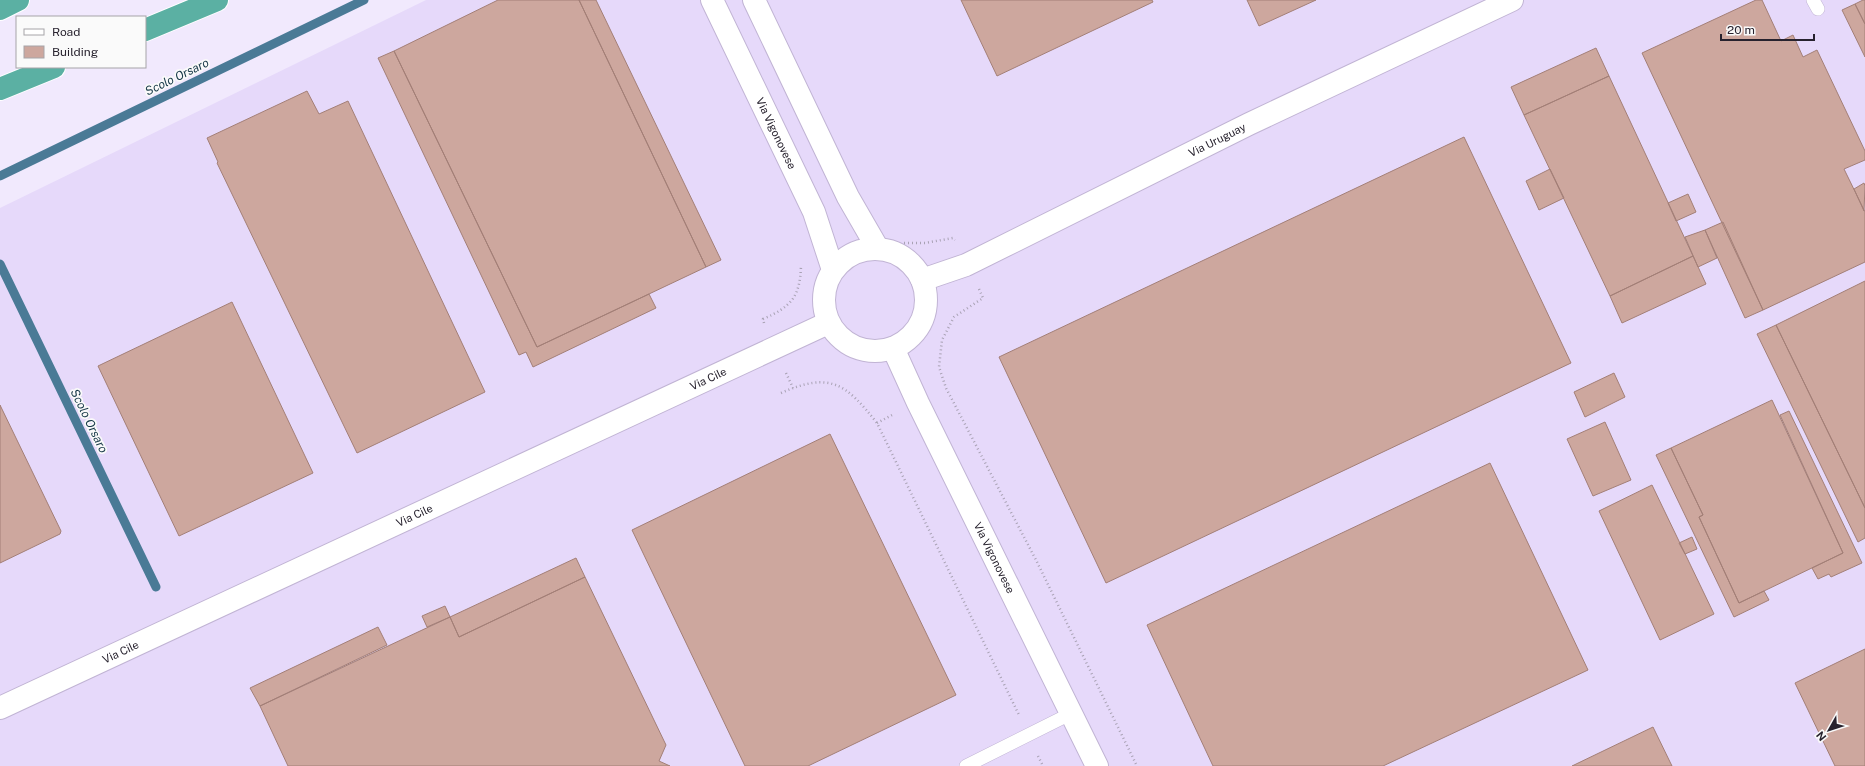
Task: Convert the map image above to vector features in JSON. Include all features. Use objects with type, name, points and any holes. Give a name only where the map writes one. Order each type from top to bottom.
[{"type":"highway","points":[[0,9],[18,0]]},
{"type":"highway","points":[[146,30],[217,0]]},
{"type":"highway","points":[[0,89],[52,68]]},
{"type":"street","name":"Via Vigonovese","points":[[712,0],[814,212],[833,270]]},
{"type":"street","points":[[754,0],[848,197],[878,249]]},
{"type":"street","name":"Via Uruguay","points":[[922,280],[966,265],[1249,124],[1512,0]]},
{"type":"street","points":[[878,249],[892,252],[904,258],[915,268],[922,280],[926,296],[925,312],[919,326],[910,338],[893,348],[881,352],[865,351],[850,346],[838,336],[828,323],[824,309],[824,295],[827,282],[833,270],[843,260],[856,252],[878,249]]},
{"type":"street","name":"Via Cile","points":[[0,708],[828,323]]},
{"type":"street","name":"Via Vigonovese","points":[[893,348],[918,403],[1097,766]]},
{"type":"lane","points":[[966,766],[1072,713]]},
{"type":"path","points":[[763,319],[788,306],[800,285],[801,264]]},
{"type":"path","points":[[983,298],[954,317],[942,340],[939,367],[946,388],[1036,560],[1137,766]]},
{"type":"path","points":[[781,393],[792,388],[818,382],[837,384],[857,398],[877,423],[1020,718]]},
{"type":"path","points":[[1036,750],[1043,766]]},
{"type":"shaded area","points":[[426,0],[1865,0],[1865,766],[0,766],[0,208]]},
{"type":"building","points":[[498,0],[579,0],[706,267],[537,347],[394,51]]},
{"type":"building","points":[[579,0],[596,0],[721,260],[706,267]]},
{"type":"building","points":[[961,0],[1152,0],[1153,2],[997,76]]},
{"type":"building","points":[[1247,0],[1316,0],[1259,26]]},
{"type":"building","points":[[1756,0],[1762,0],[1781,41],[1793,35],[1803,57],[1817,50],[1865,151],[1865,160],[1844,169],[1865,212],[1865,262],[1763,310],[1642,53]]},
{"type":"building","points":[[1865,0],[1865,24],[1855,4]]},
{"type":"building","points":[[1855,4],[1865,24],[1865,57],[1842,10]]},
{"type":"building","points":[[1596,48],[1609,76],[1524,115],[1511,87]]},
{"type":"building","points":[[394,51],[537,347],[649,294],[656,308],[533,367],[526,352],[519,355],[378,58]]},
{"type":"building","points":[[1609,76],[1693,256],[1610,296],[1524,115]]},
{"type":"building","points":[[307,91],[319,114],[348,101],[485,392],[357,453],[217,163],[218,162],[207,138]]},
{"type":"building","points":[[1464,137],[1571,363],[1106,583],[999,357]]},
{"type":"building","points":[[1550,169],[1564,198],[1539,210],[1526,181]]},
{"type":"building","points":[[1864,183],[1865,186],[1864,211],[1854,189]]},
{"type":"building","points":[[1688,194],[1696,212],[1676,221],[1668,203]]},
{"type":"building","points":[[1723,222],[1763,310],[1745,318],[1705,230]]},
{"type":"building","points":[[1705,230],[1717,258],[1698,267],[1685,237]]},
{"type":"building","points":[[1693,256],[1706,284],[1622,323],[1610,296]]},
{"type":"building","points":[[1865,281],[1865,508],[1776,325]]},
{"type":"building","points":[[232,302],[313,473],[179,536],[98,366]]},
{"type":"building","points":[[1776,325],[1865,508],[1865,538],[1858,542],[1757,334]]},
{"type":"building","points":[[1614,373],[1625,397],[1585,417],[1574,392]]},
{"type":"building","points":[[1772,400],[1843,553],[1739,603],[1699,517],[1703,515],[1671,448]]},
{"type":"building","points":[[0,405],[61,531],[60,534],[0,563]]},
{"type":"building","points":[[1789,411],[1862,563],[1831,577],[1829,574],[1818,579],[1812,568],[1843,553],[1780,415]]},
{"type":"building","points":[[1605,422],[1631,480],[1593,496],[1567,439]]},
{"type":"building","points":[[830,434],[956,695],[808,766],[745,766],[632,530]]},
{"type":"building","points":[[1671,448],[1703,515],[1699,517],[1739,603],[1764,591],[1769,600],[1734,617],[1656,455]]},
{"type":"building","points":[[1490,463],[1588,670],[1383,766],[1213,766],[1147,625]]},
{"type":"building","points":[[1652,485],[1714,614],[1660,640],[1599,511]]},
{"type":"building","points":[[1692,537],[1697,549],[1685,554],[1679,543]]},
{"type":"building","points":[[576,558],[585,577],[459,637],[450,617]]},
{"type":"building","points":[[585,577],[666,745],[659,761],[670,766],[288,766],[260,706],[450,617],[459,637]]},
{"type":"building","points":[[445,606],[450,617],[427,627],[422,616]]},
{"type":"building","points":[[378,627],[387,645],[260,706],[250,688]]},
{"type":"building","points":[[1865,649],[1865,766],[1835,766],[1795,683]]},
{"type":"building","points":[[1653,727],[1672,766],[1572,766]]},
{"type":"waterway","name":"Scolo Orsaro","points":[[0,176],[364,0]]},
{"type":"waterway","name":"Scolo Orsaro","points":[[0,264],[156,587]]}]
